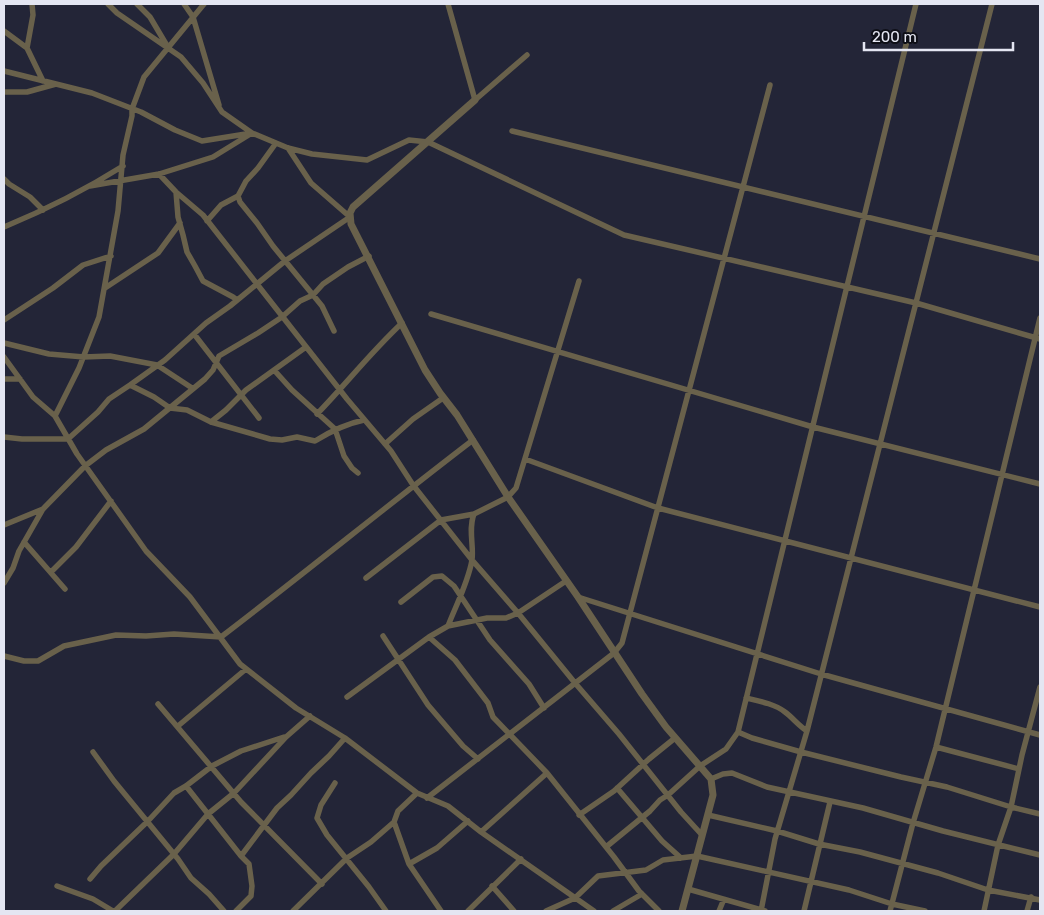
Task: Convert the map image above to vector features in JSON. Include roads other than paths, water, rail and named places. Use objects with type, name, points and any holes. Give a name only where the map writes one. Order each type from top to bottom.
[{"type":"street","points":[[27,48],[33,15],[32,4]]},
{"type":"street","points":[[108,4],[117,13],[181,57],[203,83],[222,112],[252,133],[276,144],[312,154],[367,160],[409,140],[428,142],[624,235],[916,303],[1038,338]]},
{"type":"street","points":[[137,4],[150,17],[168,48]]},
{"type":"street","points":[[184,4],[193,17],[222,112]]},
{"type":"street","points":[[55,416],[84,357],[99,317],[111,256],[123,155],[132,116],[132,108],[144,77],[204,4]]},
{"type":"street","points":[[448,4],[475,100]]},
{"type":"street","points":[[606,847],[700,766],[726,749],[738,732],[916,4]]},
{"type":"street","points":[[688,889],[762,911],[777,831],[807,731],[992,4]]},
{"type":"street","points":[[4,31],[27,48],[43,82]]},
{"type":"street","points":[[527,55],[353,207],[350,217],[351,224],[369,256],[425,370],[443,398],[658,717],[711,779],[713,796],[682,911]]},
{"type":"street","points":[[4,71],[92,93],[132,108],[202,141],[252,133]]},
{"type":"street","points":[[4,92],[27,92],[59,84]]},
{"type":"street","points":[[427,798],[614,653],[622,643],[770,85]]},
{"type":"street","points":[[512,131],[1040,259]]},
{"type":"street","points":[[90,186],[158,174],[213,157],[252,133]]},
{"type":"street","points":[[207,221],[221,205],[238,196],[246,181],[276,144]]},
{"type":"street","points":[[288,148],[311,183],[350,217]]},
{"type":"street","points":[[4,227],[90,186],[123,166]]},
{"type":"street","points":[[158,174],[207,221],[385,444],[413,486],[472,560],[702,835]]},
{"type":"street","points":[[4,179],[6,184],[30,198],[43,210]]},
{"type":"street","points":[[176,192],[180,223],[187,252],[203,281],[233,296],[237,300]]},
{"type":"street","points":[[238,196],[240,202],[285,261],[322,306],[334,331]]},
{"type":"street","points":[[4,437],[22,440],[68,439],[98,412],[109,398],[130,386],[157,365],[206,322],[237,300],[285,261],[350,217]]},
{"type":"street","points":[[105,288],[158,253],[180,223]]},
{"type":"street","points":[[4,320],[53,288],[83,265],[111,256]]},
{"type":"street","points":[[4,583],[43,509],[85,466],[106,450],[144,429],[170,408],[205,379],[219,356],[282,316],[300,301],[313,295],[323,284],[348,267],[369,256]]},
{"type":"street","points":[[366,578],[441,520],[474,514],[508,497],[516,488],[579,281]]},
{"type":"street","points":[[431,314],[812,426],[1040,484]]},
{"type":"street","points":[[890,911],[913,823],[936,747],[1002,474],[1038,338],[1040,318]]},
{"type":"street","points":[[317,414],[340,390],[359,366],[402,323]]},
{"type":"street","points":[[194,334],[259,418]]},
{"type":"street","points":[[4,343],[49,354],[84,357],[110,356],[157,365],[192,388]]},
{"type":"street","points":[[211,422],[241,395],[306,347]]},
{"type":"street","points":[[4,357],[33,397],[55,416],[85,466],[146,550],[190,597],[240,664],[296,708],[345,738],[417,793],[448,806],[481,832],[594,911]]},
{"type":"street","points":[[274,370],[317,414],[335,429],[344,456],[358,473]]},
{"type":"street","points":[[4,379],[20,379]]},
{"type":"street","points":[[130,386],[170,408],[187,410],[211,422],[270,439],[282,440],[297,437],[315,441],[348,423],[364,420]]},
{"type":"street","points":[[385,444],[413,419],[443,398]]},
{"type":"street","points":[[4,656],[24,661],[38,661],[64,646],[116,635],[146,636],[174,634],[221,637],[320,562],[473,440]]},
{"type":"street","points":[[525,459],[658,508],[1040,607]]},
{"type":"street","points":[[51,572],[76,547],[111,501]]},
{"type":"street","points":[[4,525],[43,509]]},
{"type":"street","points":[[448,626],[472,560],[471,534],[474,514]]},
{"type":"street","points":[[24,542],[65,588]]},
{"type":"street","points":[[401,602],[433,577],[442,576],[454,586],[490,640],[529,684],[544,708]]},
{"type":"street","points":[[347,697],[429,637],[448,626],[476,620],[506,618],[518,613],[566,581]]},
{"type":"street","points":[[578,597],[821,674],[1040,734]]},
{"type":"street","points":[[383,636],[428,705],[463,746],[478,759]]},
{"type":"street","points":[[429,637],[461,667],[488,703],[493,716],[547,773],[642,894],[659,911]]},
{"type":"street","points":[[178,726],[246,669]]},
{"type":"street","points":[[984,911],[998,845],[1011,807],[1040,687]]},
{"type":"street","points":[[746,698],[772,705],[785,711],[795,723],[807,731]]},
{"type":"street","points":[[158,704],[264,826],[322,884]]},
{"type":"street","points":[[57,886],[93,899],[114,911],[174,854],[208,814],[234,793],[286,737],[310,716]]},
{"type":"street","points":[[738,732],[801,752],[947,787],[1040,814]]},
{"type":"street","points":[[90,878],[174,793],[212,766],[241,751],[286,737]]},
{"type":"street","points":[[241,856],[277,808],[345,738]]},
{"type":"street","points":[[579,815],[617,788],[675,738]]},
{"type":"street","points":[[936,747],[1019,769]]},
{"type":"street","points":[[93,752],[191,878],[224,911]]},
{"type":"street","points":[[481,832],[547,773]]},
{"type":"street","points":[[711,779],[732,773],[767,787],[863,808],[1040,856]]},
{"type":"street","points":[[335,783],[321,806],[318,818],[327,835],[347,858],[386,911]]},
{"type":"street","points":[[186,786],[249,864],[252,896],[236,911]]},
{"type":"street","points":[[617,788],[662,841],[681,858]]},
{"type":"street","points":[[293,911],[347,858],[371,842],[394,822],[398,810],[417,793]]},
{"type":"street","points":[[804,911],[830,802]]},
{"type":"street","points":[[708,815],[777,831],[819,844],[860,852],[938,873],[988,890],[1040,900]]},
{"type":"street","points":[[409,864],[437,848],[468,821]]},
{"type":"street","points":[[394,822],[409,864],[441,911]]},
{"type":"street","points":[[546,911],[575,898],[598,876],[646,870],[663,860],[697,856],[849,890],[892,904],[925,911]]},
{"type":"street","points":[[468,911],[520,859]]},
{"type":"street","points":[[492,886],[514,911]]},
{"type":"street","points":[[613,911],[642,894]]},
{"type":"street","points":[[1027,911],[1031,897]]},
{"type":"street","points":[[719,911],[724,899]]}]
